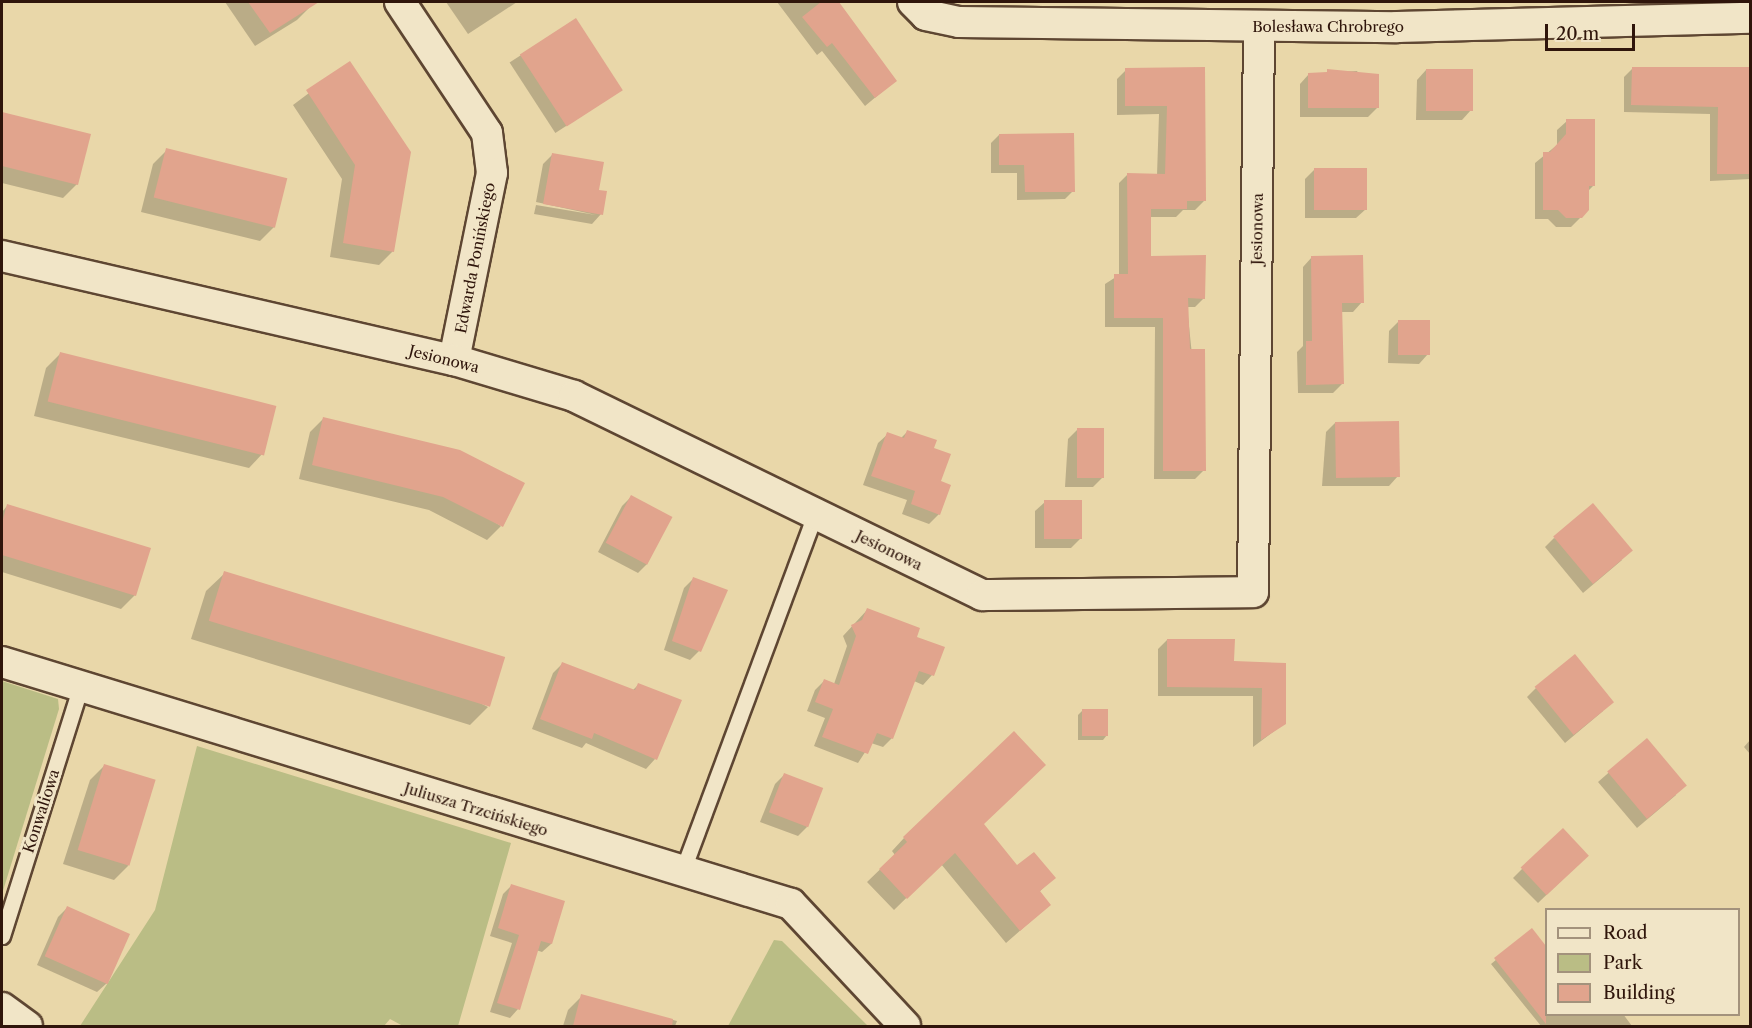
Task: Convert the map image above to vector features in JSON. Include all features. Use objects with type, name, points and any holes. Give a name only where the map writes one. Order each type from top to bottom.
[{"type":"street","name":"Edwarda Ponińskiego","points":[[400,2],[487,133],[492,173],[454,360]]},
{"type":"street","name":"Bolesława Chrobrego","points":[[913,2],[926,15],[959,22],[1125,12],[1259,27],[1397,14],[1676,10],[1750,18]]},
{"type":"street","name":"Jesionowa","points":[[2,256],[454,360],[574,396],[982,596],[1253,592],[1259,27]]},
{"type":"street","name":"Juliusza Trzcińskiego","points":[[2,662],[791,904],[905,1026]]},
{"type":"street","points":[[2,1008],[27,1026]]},
{"type":"lane","points":[[682,872],[815,514]]},
{"type":"lane","name":"Konwaliowa","points":[[2,936],[81,687]]},
{"type":"green space","points":[[2,681],[58,699],[59,709],[2,894]]},
{"type":"green space","points":[[197,746],[511,843],[458,1026],[403,1026],[390,1019],[384,1026],[80,1026],[155,910]]},
{"type":"green space","points":[[774,940],[782,941],[868,1026],[728,1026]]},
{"type":"building","points":[[248,2],[319,2],[270,33]]},
{"type":"building","points":[[821,2],[839,2],[897,81],[875,98],[832,43],[827,47],[802,17]]},
{"type":"building","points":[[576,18],[623,90],[567,127],[520,54]]},
{"type":"building","points":[[350,61],[411,152],[394,252],[343,243],[355,165],[306,90]]},
{"type":"building","points":[[1205,67],[1206,201],[1187,201],[1187,209],[1151,209],[1151,256],[1206,255],[1205,299],[1188,298],[1190,349],[1205,349],[1206,471],[1163,471],[1163,318],[1114,318],[1114,274],[1128,274],[1127,173],[1165,174],[1167,106],[1125,106],[1125,68]]},
{"type":"building","points":[[1632,67],[1750,67],[1750,174],[1717,174],[1718,107],[1631,105]]},
{"type":"building","points":[[1327,69],[1379,74],[1379,108],[1308,108],[1308,73],[1327,72]]},
{"type":"building","points":[[1426,69],[1473,69],[1473,111],[1426,111]]},
{"type":"building","points":[[2,112],[91,134],[78,185],[2,166]]},
{"type":"building","points":[[1566,119],[1595,119],[1595,186],[1589,186],[1589,210],[1582,218],[1566,218],[1558,210],[1543,210],[1543,152],[1550,152],[1566,134]]},
{"type":"building","points":[[1074,133],[1075,192],[1025,192],[1024,165],[999,165],[999,134]]},
{"type":"building","points":[[166,148],[287,178],[275,228],[154,197]]},
{"type":"building","points":[[552,153],[604,162],[599,190],[607,191],[603,215],[543,204]]},
{"type":"building","points":[[1314,168],[1367,168],[1367,210],[1314,210]]},
{"type":"building","points":[[1363,255],[1364,303],[1342,303],[1344,384],[1306,385],[1306,341],[1312,341],[1311,256]]},
{"type":"building","points":[[1398,320],[1430,320],[1430,355],[1398,355]]},
{"type":"building","points":[[60,352],[276,406],[264,455],[48,401]]},
{"type":"building","points":[[323,417],[460,450],[525,483],[503,527],[443,497],[312,465]]},
{"type":"building","points":[[1399,421],[1400,477],[1336,478],[1335,422]]},
{"type":"building","points":[[1077,428],[1104,428],[1104,478],[1077,478]]},
{"type":"building","points":[[907,430],[937,440],[934,448],[951,454],[941,481],[951,485],[940,515],[911,504],[915,491],[871,476],[887,432],[904,438]]},
{"type":"building","points":[[631,495],[672,517],[647,565],[606,543]]},
{"type":"building","points":[[1044,500],[1082,500],[1082,539],[1044,539]]},
{"type":"building","points":[[1593,503],[1633,550],[1593,584],[1553,536]]},
{"type":"building","points":[[7,504],[151,548],[136,596],[2,555],[2,523]]},
{"type":"building","points":[[224,571],[505,657],[490,707],[209,621]]},
{"type":"building","points":[[693,577],[728,590],[701,652],[672,641]]},
{"type":"building","points":[[867,608],[920,628],[917,637],[945,647],[934,676],[919,671],[893,739],[877,733],[868,754],[822,737],[833,709],[815,702],[824,679],[839,685],[856,636],[851,625],[862,620]]},
{"type":"building","points":[[1167,639],[1235,639],[1234,661],[1286,663],[1286,724],[1261,740],[1262,688],[1167,687]]},
{"type":"building","points":[[1575,654],[1614,702],[1574,735],[1535,687]]},
{"type":"building","points":[[562,662],[635,690],[638,683],[682,700],[657,760],[594,733],[592,739],[540,719]]},
{"type":"building","points":[[1082,709],[1108,709],[1108,736],[1082,736]]},
{"type":"building","points":[[1014,731],[1046,765],[984,824],[1017,865],[1034,852],[1056,878],[1040,891],[1051,905],[1020,931],[955,853],[907,899],[879,869],[907,842],[903,837]]},
{"type":"building","points":[[1647,738],[1687,785],[1647,819],[1607,771]]},
{"type":"building","points":[[104,764],[156,780],[129,866],[78,850]]},
{"type":"building","points":[[784,773],[823,788],[808,827],[769,812]]},
{"type":"building","points":[[1563,828],[1589,856],[1546,895],[1521,868]]},
{"type":"building","points":[[511,884],[565,901],[552,944],[541,941],[520,1010],[497,1003],[519,935],[498,928]]},
{"type":"building","points":[[67,906],[130,934],[108,984],[45,956]]},
{"type":"building","points":[[1532,928],[1545,945],[1546,1024],[1494,958]]},
{"type":"building","points":[[581,994],[673,1019],[672,1026],[573,1026]]}]
